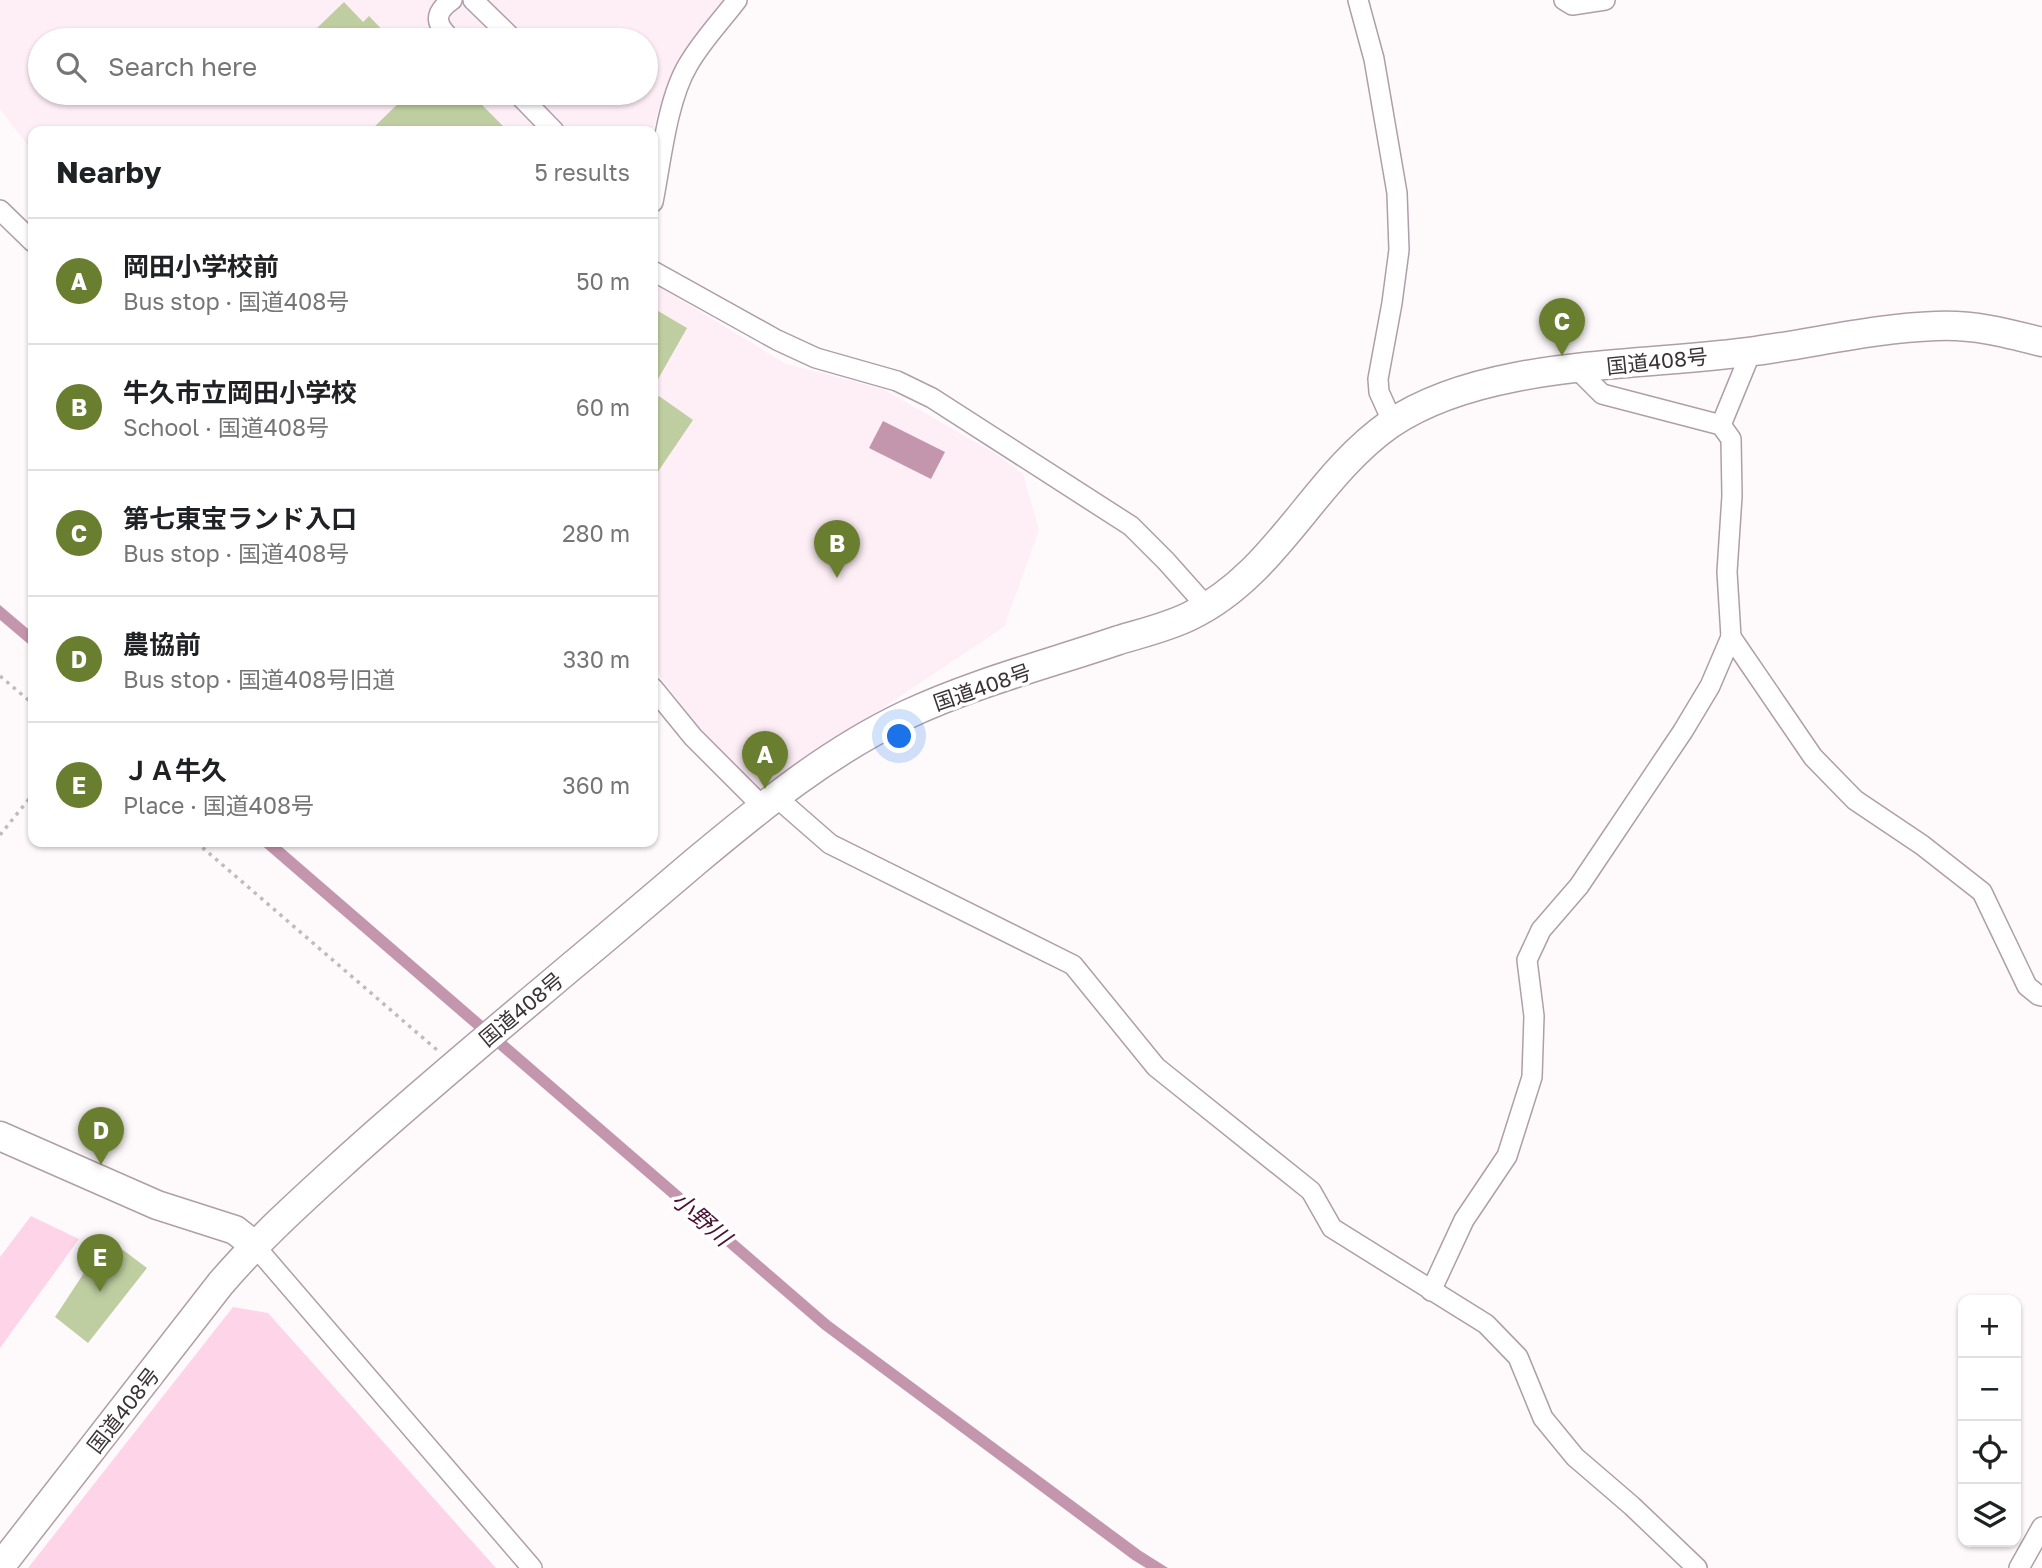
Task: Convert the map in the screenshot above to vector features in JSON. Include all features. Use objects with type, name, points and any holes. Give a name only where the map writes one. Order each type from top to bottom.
[{"type":"highway","name":"国道408号","points":[[0,1567],[221,1283],[254,1245],[377,1132],[517,1012],[768,801],[839,752],[905,716],[963,692],[1186,618],[1221,599],[1280,543],[1339,468],[1373,437],[1417,408],[1477,385],[1577,369],[1751,352],[1881,331],[1935,326],[1967,326],[1994,330],[2042,342]]},
{"type":"highway","points":[[0,1136],[157,1205],[235,1230],[254,1245]]},
{"type":"street","points":[[441,28],[438,19],[441,9],[452,0]]},
{"type":"street","points":[[473,0],[501,28]]},
{"type":"street","points":[[658,177],[679,82],[687,66],[737,0]]},
{"type":"street","points":[[1357,0],[1374,60],[1396,193],[1399,250],[1378,379],[1379,393],[1393,423]]},
{"type":"street","points":[[1564,0],[1572,5],[1605,0]]},
{"type":"street","points":[[529,105],[549,126]]},
{"type":"street","points":[[0,210],[28,237]]},
{"type":"street","points":[[658,274],[755,328],[816,358],[897,381],[932,398],[1130,526],[1207,607]]},
{"type":"street","points":[[1721,425],[1751,352]]},
{"type":"street","points":[[1431,1291],[1464,1220],[1507,1156],[1532,1077],[1534,1016],[1527,960],[1541,930],[1578,886],[1683,731],[1710,686],[1731,637],[1727,572],[1732,496],[1731,439],[1721,425],[1602,394],[1577,369]]},
{"type":"street","points":[[1731,637],[1783,715],[1822,766],[1855,800],[1922,845],[1982,892],[2026,986],[2042,996]]},
{"type":"street","points":[[658,694],[693,737],[768,801],[830,844],[1073,965],[1156,1067],[1311,1191],[1332,1228],[1486,1324],[1518,1357],[1543,1418],[1575,1457],[1632,1506],[1697,1568]]},
{"type":"street","points":[[254,1245],[532,1568]]},
{"type":"street","points":[[2020,1568],[2042,1527]]},
{"type":"path","points":[[0,676],[28,700]]},
{"type":"path","points":[[0,835],[28,800]]},
{"type":"path","points":[[202,847],[455,1066]]},
{"type":"shaded area","points":[[0,0],[724,0],[676,65],[654,126],[28,126],[28,145],[0,109]]},
{"type":"shaded area","points":[[658,286],[786,364],[883,389],[996,454],[1023,474],[1039,530],[1004,627],[757,791],[708,740],[658,674]]},
{"type":"shaded area","points":[[31,1216],[79,1239],[0,1348],[0,1257]]},
{"type":"shaded area","points":[[233,1307],[268,1313],[496,1568],[28,1568]]},
{"type":"water","points":[[883,421],[945,452],[931,479],[869,448]]},
{"type":"water","points":[[0,605],[28,629],[28,644],[0,620]]},
{"type":"water","name":"小野川","points":[[264,847],[282,847],[830,1321],[1141,1551],[1168,1568],[1146,1568],[1133,1560],[822,1329]]},
{"type":"building","points":[[344,2],[363,22],[369,16],[380,28],[317,28]]},
{"type":"building","points":[[397,105],[482,105],[503,126],[375,126]]},
{"type":"building","points":[[658,311],[687,328],[658,379]]},
{"type":"building","points":[[658,398],[693,420],[658,472]]},
{"type":"building","points":[[107,1238],[147,1268],[88,1343],[55,1317]]},
{"type":"place","name":"第七東宝ランド入口","points":[[1562,356]]},
{"type":"place","name":"牛久市立岡田小学校","points":[[837,578]]},
{"type":"place","name":"岡田小学校前","points":[[765,789]]},
{"type":"place","name":"農協前","points":[[101,1165]]},
{"type":"place","name":"ＪＡ牛久","points":[[100,1292]]}]
